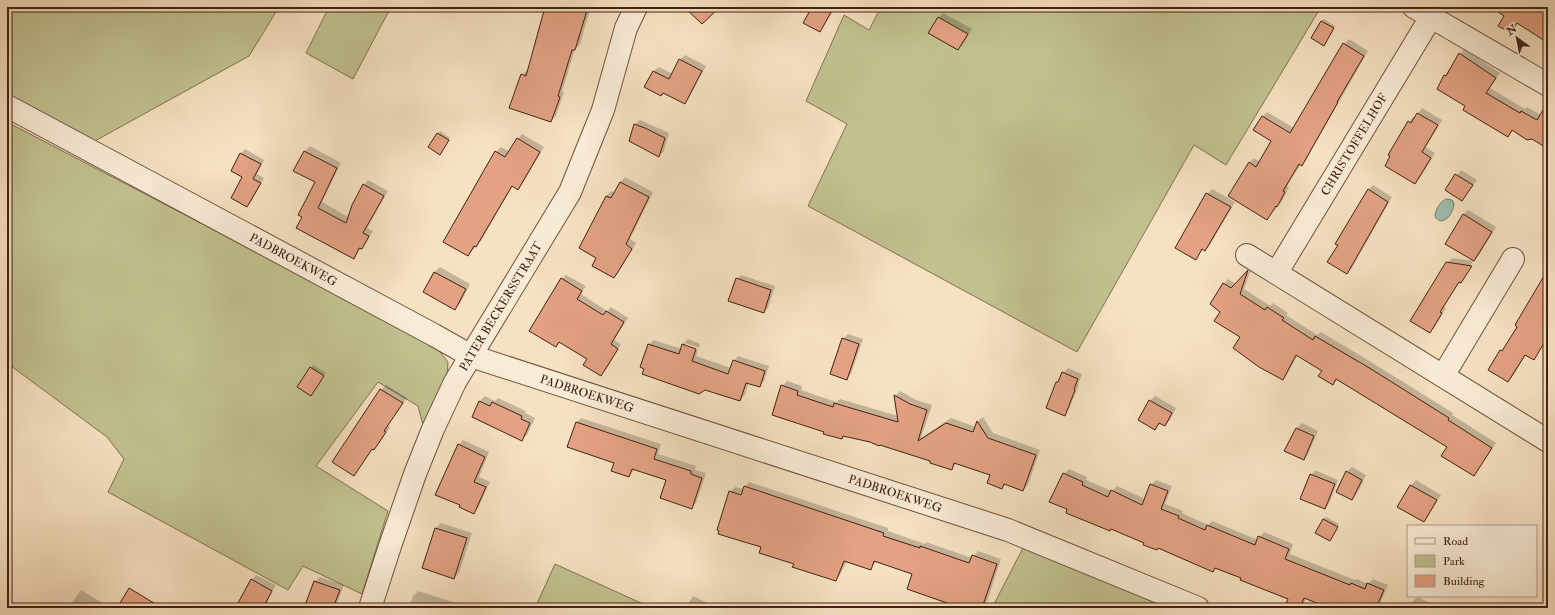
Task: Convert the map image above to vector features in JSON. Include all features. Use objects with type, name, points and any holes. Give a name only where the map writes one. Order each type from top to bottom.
[{"type":"street","name":"PATER BECKERSSTRAAT","points":[[370,608],[390,546],[433,429],[455,382],[570,192],[603,110],[626,28],[636,7]]},
{"type":"street","name":"CHRISTOFFELHOF","points":[[1277,272],[1423,12],[1548,85]]},
{"type":"street","name":"PADBROEKWEG","points":[[7,106],[151,182],[471,356],[1008,530],[1198,608]]},
{"type":"street","points":[[1247,255],[1277,272],[1548,441]]},
{"type":"street","points":[[1443,376],[1513,259]]},
{"type":"green space","points":[[7,7],[279,7],[249,56],[93,142],[7,96]]},
{"type":"green space","points":[[329,7],[391,7],[353,79],[306,53]]},
{"type":"green space","points":[[881,7],[1321,7],[1226,165],[1194,145],[1077,352],[808,206],[847,124],[806,101],[844,15],[869,30]]},
{"type":"green space","points":[[7,122],[396,325],[437,348],[448,362],[447,379],[423,425],[418,406],[378,382],[316,466],[388,511],[362,594],[303,566],[288,590],[108,492],[124,459],[107,437],[7,363]]},
{"type":"green space","points":[[1024,546],[1177,608],[992,608]]},
{"type":"green space","points":[[555,564],[652,608],[535,608]]},
{"type":"shaded area","points":[[1446,199],[1452,200],[1454,204],[1448,218],[1440,221],[1435,217],[1436,212],[1440,204]]},
{"type":"building","points":[[545,7],[588,7],[575,50],[572,50],[558,96],[560,97],[551,122],[509,108],[521,74],[526,76]]},
{"type":"building","points":[[684,7],[720,7],[702,24]]},
{"type":"building","points":[[812,7],[834,7],[820,32],[803,23]]},
{"type":"building","points":[[1491,7],[1548,7],[1548,43],[1517,23],[1511,33],[1498,26],[1504,16]]},
{"type":"building","points":[[938,17],[968,34],[958,50],[928,33]]},
{"type":"building","points":[[1321,21],[1334,28],[1324,46],[1311,38]]},
{"type":"building","points":[[1343,43],[1364,56],[1302,166],[1299,164],[1283,191],[1285,192],[1277,207],[1276,206],[1267,220],[1228,196],[1249,162],[1256,167],[1271,141],[1253,130],[1262,116],[1290,133]]},
{"type":"building","points":[[1459,53],[1496,78],[1486,93],[1520,113],[1521,111],[1537,120],[1548,102],[1548,149],[1532,139],[1527,140],[1512,130],[1508,137],[1463,110],[1465,106],[1437,89],[1444,75],[1446,76]]},
{"type":"building","points":[[679,59],[702,71],[685,104],[663,93],[661,96],[644,87],[653,71],[669,79]]},
{"type":"building","points":[[1417,113],[1438,125],[1422,152],[1431,158],[1415,184],[1385,166],[1390,156],[1388,155],[1408,121],[1411,123]]},
{"type":"building","points":[[634,124],[665,138],[659,157],[629,141]]},
{"type":"building","points":[[437,133],[449,140],[440,155],[428,147]]},
{"type":"building","points":[[517,138],[540,152],[518,190],[512,186],[476,247],[474,246],[468,256],[443,242],[495,151],[505,157]]},
{"type":"building","points":[[304,151],[337,168],[318,208],[346,223],[352,205],[363,184],[384,196],[363,233],[369,236],[362,249],[359,248],[354,259],[296,228],[302,217],[298,215],[315,182],[293,171]]},
{"type":"building","points":[[240,153],[261,164],[253,179],[261,183],[247,207],[231,198],[242,177],[231,171]]},
{"type":"building","points":[[1455,174],[1473,185],[1462,201],[1445,190]]},
{"type":"building","points":[[620,182],[649,197],[626,244],[632,249],[614,278],[592,266],[596,258],[579,248],[606,196],[611,198]]},
{"type":"building","points":[[1368,189],[1388,202],[1347,274],[1327,262],[1338,245],[1335,244]]},
{"type":"building","points":[[1206,193],[1231,207],[1205,251],[1202,249],[1196,260],[1175,248]]},
{"type":"building","points":[[1463,214],[1492,232],[1474,261],[1445,244]]},
{"type":"building","points":[[1446,262],[1472,266],[1461,283],[1459,282],[1440,312],[1442,313],[1430,333],[1410,321]]},
{"type":"building","points":[[1548,269],[1548,336],[1534,360],[1525,355],[1508,382],[1488,370],[1500,350],[1502,351],[1517,327],[1515,325]]},
{"type":"building","points":[[1248,270],[1240,294],[1265,310],[1267,307],[1284,318],[1282,320],[1313,340],[1315,336],[1371,369],[1449,418],[1448,420],[1492,448],[1474,476],[1441,456],[1447,447],[1336,379],[1333,385],[1318,376],[1322,371],[1296,355],[1283,380],[1259,367],[1233,348],[1240,337],[1214,321],[1220,312],[1210,304],[1223,283],[1231,288]]},
{"type":"building","points":[[434,272],[466,289],[455,310],[423,292]]},
{"type":"building","points":[[561,278],[582,291],[577,299],[603,315],[606,311],[624,322],[611,344],[618,349],[601,376],[583,365],[587,359],[559,342],[556,347],[529,331]]},
{"type":"building","points":[[736,278],[771,290],[764,313],[728,301]]},
{"type":"building","points":[[842,338],[859,344],[847,380],[830,374]]},
{"type":"building","points":[[648,344],[679,354],[682,344],[696,349],[692,361],[728,374],[733,360],[765,371],[760,387],[746,383],[740,401],[705,390],[699,394],[642,374],[644,369],[640,367]]},
{"type":"building","points":[[310,367],[324,376],[311,396],[297,387]]},
{"type":"building","points":[[1062,372],[1078,379],[1065,416],[1046,408],[1056,382],[1058,382]]},
{"type":"building","points":[[781,385],[798,391],[797,395],[833,407],[834,403],[898,422],[894,395],[910,404],[927,410],[918,441],[946,423],[973,432],[977,421],[988,438],[1036,455],[1023,491],[1004,484],[1002,489],[987,483],[990,475],[954,463],[952,470],[930,463],[930,461],[870,442],[843,436],[842,439],[823,434],[824,432],[772,415]]},
{"type":"building","points":[[380,389],[403,403],[384,431],[386,432],[374,450],[372,449],[354,476],[332,462]]},
{"type":"building","points":[[1149,400],[1172,413],[1165,426],[1159,423],[1155,430],[1138,420]]},
{"type":"building","points":[[479,401],[490,406],[492,402],[522,416],[521,419],[530,423],[522,441],[472,417]]},
{"type":"building","points":[[576,422],[657,449],[654,459],[691,471],[691,474],[702,478],[692,509],[660,498],[666,480],[632,469],[629,477],[611,471],[614,463],[567,447]]},
{"type":"building","points":[[1296,428],[1314,436],[1304,460],[1284,451]]},
{"type":"building","points":[[458,444],[485,457],[474,482],[486,487],[474,514],[459,507],[460,505],[435,495]]},
{"type":"building","points":[[1346,471],[1362,480],[1352,500],[1336,492]]},
{"type":"building","points":[[1063,473],[1083,482],[1082,485],[1108,497],[1111,490],[1142,505],[1150,484],[1168,491],[1161,509],[1179,516],[1178,518],[1205,530],[1207,525],[1255,545],[1258,536],[1289,549],[1285,559],[1350,585],[1351,583],[1365,589],[1367,583],[1384,590],[1376,608],[1329,608],[1304,598],[1300,608],[1284,608],[1288,599],[1240,580],[1241,578],[1215,568],[1213,572],[1158,548],[1157,550],[1143,545],[1144,543],[1111,529],[1110,531],[1066,513],[1067,509],[1049,502]]},
{"type":"building","points":[[1310,474],[1335,484],[1325,509],[1300,499]]},
{"type":"building","points":[[1410,485],[1437,500],[1424,522],[1397,507]]},
{"type":"building","points":[[744,486],[884,533],[883,536],[920,548],[920,546],[969,563],[972,555],[997,564],[982,608],[961,608],[907,589],[912,574],[874,561],[871,570],[844,561],[836,581],[792,567],[794,564],[759,553],[761,547],[718,534],[719,531],[717,530],[729,491],[741,495]]},
{"type":"building","points":[[1323,519],[1338,527],[1330,541],[1315,533]]},
{"type":"building","points":[[435,528],[467,538],[454,579],[422,568]]},
{"type":"building","points":[[251,579],[272,591],[263,608],[247,608],[238,603]]},
{"type":"building","points":[[314,581],[340,590],[333,608],[304,608]]},
{"type":"building","points":[[129,588],[162,608],[117,608]]}]
